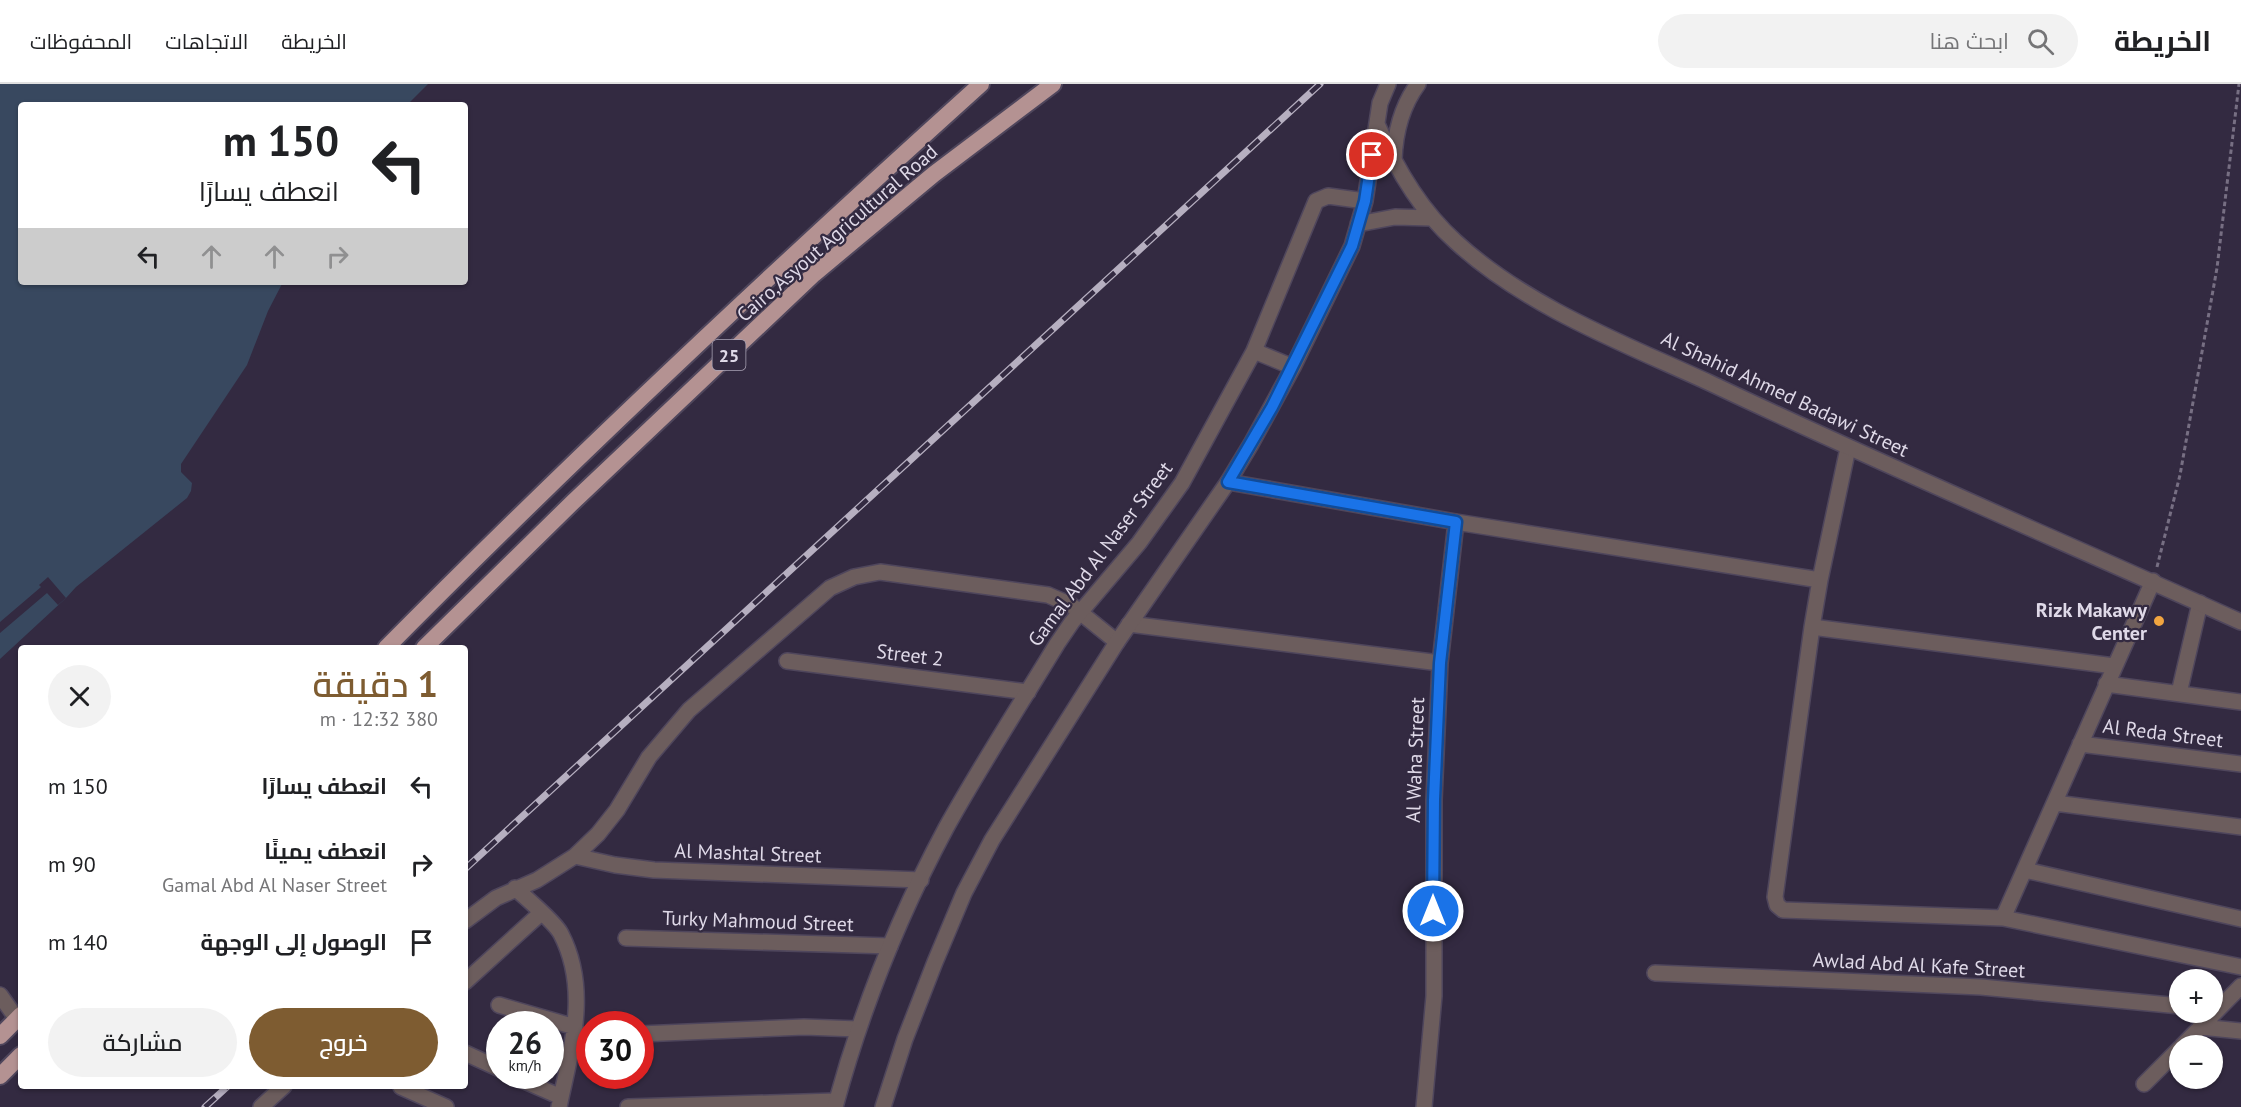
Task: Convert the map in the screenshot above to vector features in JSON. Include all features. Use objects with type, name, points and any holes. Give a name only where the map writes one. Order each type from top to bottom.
[{"type":"highway","name":"Cairo,Asyout Agricultural Road","points":[[389,645],[513,521],[771,277],[981,84]]},
{"type":"highway","name":"Cairo,Asyout Agricultural Road","points":[[427,645],[573,502],[814,274],[934,174],[1053,84]]},
{"type":"highway","points":[[0,1036],[18,1018]]},
{"type":"highway","points":[[0,1076],[18,1058]]},
{"type":"street","points":[[883,1107],[904,1039],[964,893],[992,840],[1117,642],[1228,482],[1262,426],[1293,367],[1342,267],[1358,224],[1365,201],[1380,103],[1388,84]]},
{"type":"street","points":[[1394,160],[1401,115],[1418,84]]},
{"type":"street","name":"Al Shahid Ahmed Badawi Street","points":[[1376,122],[1414,196],[1431,218],[1483,264],[1540,302],[1848,448],[2153,581],[2241,622]]},
{"type":"street","name":"Gamal Abd Al Naser Street","points":[[836,1104],[858,1029],[890,946],[946,828],[1057,644],[1080,612],[1139,543],[1182,483],[1254,351],[1316,201],[1328,196],[1365,201]]},
{"type":"street","points":[[1358,224],[1395,217],[1431,218]]},
{"type":"street","points":[[1254,351],[1293,367]]},
{"type":"street","points":[[1848,448],[1812,627],[1775,897],[1777,905],[1783,910],[2003,918],[2241,967]]},
{"type":"street","points":[[1228,482],[1456,522],[1820,580]]},
{"type":"street","name":"Al Waha Street","points":[[1424,1107],[1434,996],[1434,800],[1440,663],[1456,522]]},
{"type":"street","points":[[468,919],[496,898],[537,880],[575,856],[617,810],[649,757],[689,710],[831,588],[854,577],[880,572],[907,574],[1048,595],[1071,605],[1117,642]]},
{"type":"street","points":[[2003,918],[2153,581]]},
{"type":"street","points":[[2179,693],[2200,603]]},
{"type":"street","points":[[1129,624],[1440,663]]},
{"type":"street","points":[[1812,627],[2114,666]]},
{"type":"street","name":"Street 2","points":[[787,661],[1028,692]]},
{"type":"street","points":[[2106,684],[2241,702]]},
{"type":"street","name":"Al Reda Street","points":[[2080,744],[2241,764]]},
{"type":"street","points":[[2055,803],[2241,827]]},
{"type":"street","name":"Al Mashtal Street","points":[[575,856],[615,865],[654,870],[921,880]]},
{"type":"street","points":[[2025,870],[2241,919]]},
{"type":"street","points":[[516,888],[561,932],[574,966],[578,1002],[560,1102],[536,1089]]},
{"type":"street","points":[[468,979],[541,913]]},
{"type":"street","name":"Turky Mahmoud Street","points":[[626,938],[890,946]]},
{"type":"street","name":"Awlad Abd Al Kafe Street","points":[[1655,973],[1981,987],[2169,1005]]},
{"type":"street","points":[[2223,1003],[2241,986]]},
{"type":"street","points":[[0,995],[18,1016]]},
{"type":"street","points":[[499,1005],[574,1032]]},
{"type":"street","points":[[2192,1035],[2204,1023]]},
{"type":"street","points":[[654,1033],[804,1027],[858,1029]]},
{"type":"street","points":[[2200,1027],[2241,1031]]},
{"type":"street","points":[[468,1054],[486,1063]]},
{"type":"street","points":[[2144,1084],[2169,1059]]},
{"type":"street","points":[[261,1107],[281,1089]]},
{"type":"street","points":[[406,1089],[446,1107]]},
{"type":"street","points":[[628,1107],[836,1104]]},
{"type":"path","points":[[2153,581],[2180,475],[2217,268],[2239,84]]},
{"type":"water","points":[[0,84],[428,84],[410,102],[18,102],[18,285],[281,285],[268,311],[247,365],[181,464],[181,472],[192,483],[187,498],[76,587],[0,659]]},
{"type":"pier","points":[[48,577],[66,598],[58,605],[47,593],[0,633],[0,622],[41,587],[39,585]]},
{"type":"railway","points":[[468,866],[1320,84]]},
{"type":"railway","points":[[205,1107],[225,1089]]},
{"type":"place","name":"Rizk Makawy Center","points":[[2159,621]]},
{"type":"route","points":[[1372,155],[1365,201],[1352,246],[1272,407],[1228,482],[1456,522],[1440,663],[1434,800],[1433,911]]}]
